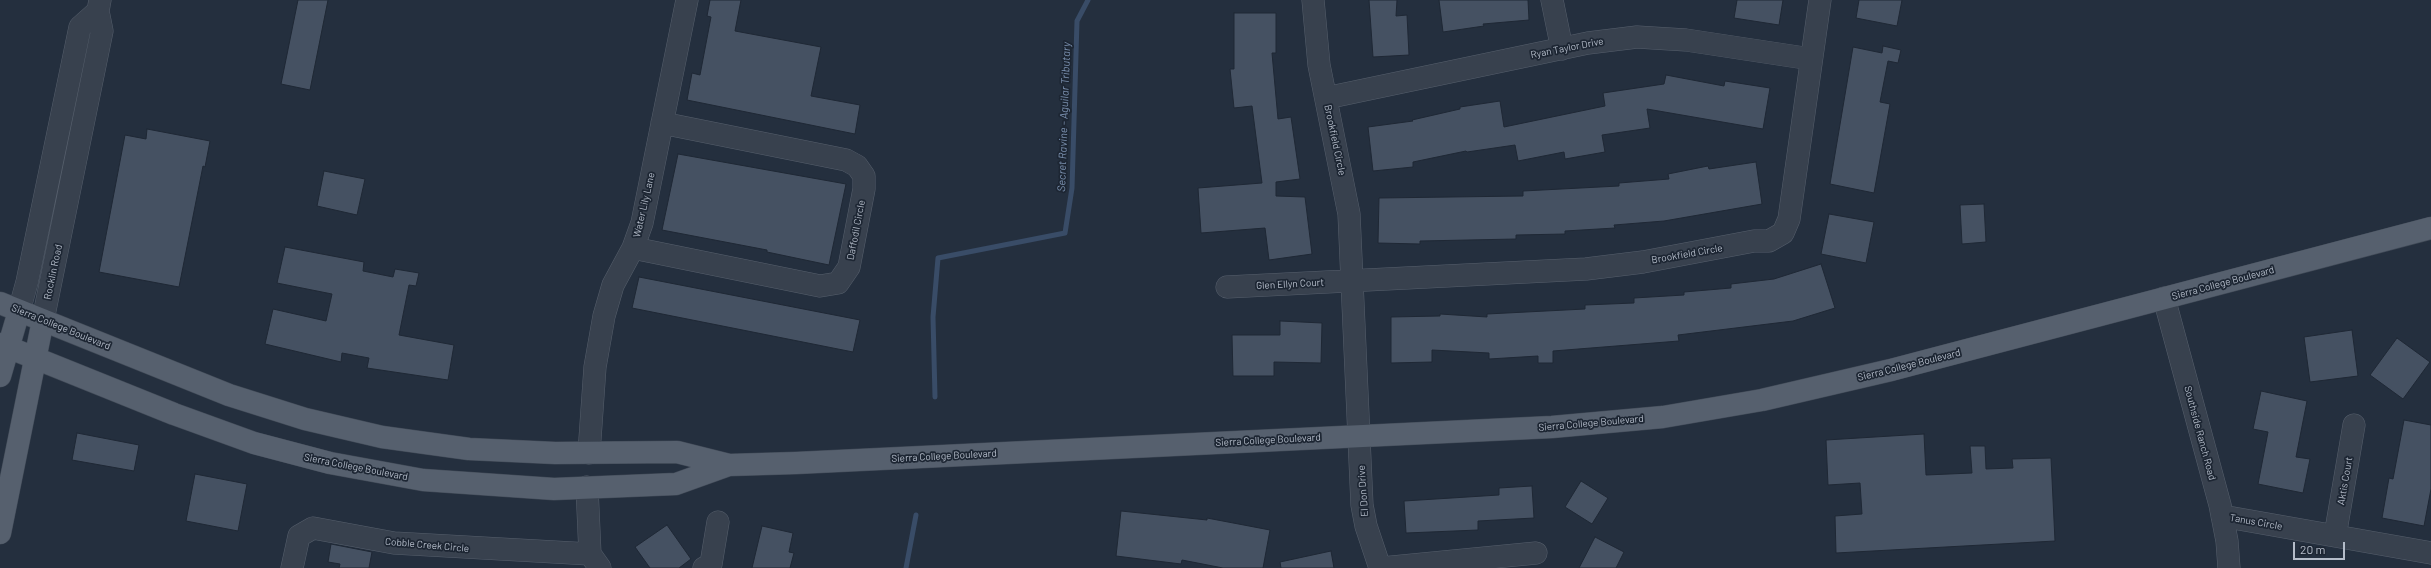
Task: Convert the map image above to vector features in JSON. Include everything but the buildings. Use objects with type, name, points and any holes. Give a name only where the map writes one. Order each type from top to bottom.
[{"type":"main road","name":"Sierra College Boulevard","points":[[10,307],[264,408],[338,428],[427,444],[469,449],[589,452],[677,452],[729,465],[1552,427],[1664,417],[1762,400],[1891,370],[2431,228]]},
{"type":"main road","name":"Rocklin Road","points":[[0,376],[10,307]]},
{"type":"main road","name":"Rocklin Road","points":[[0,534],[43,320]]},
{"type":"main road","name":"Sierra College Boulevard","points":[[4,345],[215,430],[261,445],[330,463],[423,480],[464,484],[546,488],[676,484],[729,465]]},
{"type":"street","name":"Water Lily Lane","points":[[589,452],[594,367],[604,316],[613,285],[633,248],[642,223],[687,0]]},
{"type":"street","name":"Brookfield Circle","points":[[1312,0],[1314,29],[1326,98],[1348,206],[1353,281],[1359,435]]},
{"type":"street","points":[[1552,0],[1562,49]]},
{"type":"street","name":"Brookfield Circle","points":[[1353,281],[1586,269],[1664,258],[1754,241],[1769,241],[1783,233],[1788,219],[1820,0]]},
{"type":"street","name":"Rocklin Road","points":[[10,307],[27,282],[80,27],[99,5]]},
{"type":"street","name":"Rocklin Road","points":[[43,320],[102,31],[99,5]]},
{"type":"street","name":"Ryan Taylor Drive","points":[[1326,98],[1612,39],[1662,38],[1811,59]]},
{"type":"street","name":"Daffodil Circle","points":[[633,248],[820,286],[838,282],[848,267],[864,189],[864,176],[857,166],[846,160],[662,123]]},
{"type":"street","name":"Glen Ellyn Court","points":[[1227,287],[1353,281]]},
{"type":"street","name":"Southside Ranch Road","points":[[2164,298],[2222,516],[2228,568]]},
{"type":"street","name":"Aktis Court","points":[[2335,536],[2354,425]]},
{"type":"street","name":"El Don Drive","points":[[1359,435],[1362,505],[1366,526],[1381,568]]},
{"type":"street","name":"Cobble Creek Circle","points":[[292,568],[299,536],[313,528],[394,543],[595,561],[587,487]]},
{"type":"street","name":"Tanus Circle","points":[[2222,516],[2431,553]]},
{"type":"street","points":[[704,568],[711,564],[718,522]]},
{"type":"street","points":[[1381,568],[1536,553]]},
{"type":"waterway","name":"Secret Ravine - Aguilar Tributary","points":[[935,397],[933,317],[938,258],[1065,233],[1072,188],[1077,21],[1088,0]]},
{"type":"waterway","name":"Secret Ravine - Aguilar Tributary","points":[[906,568],[916,515]]}]
